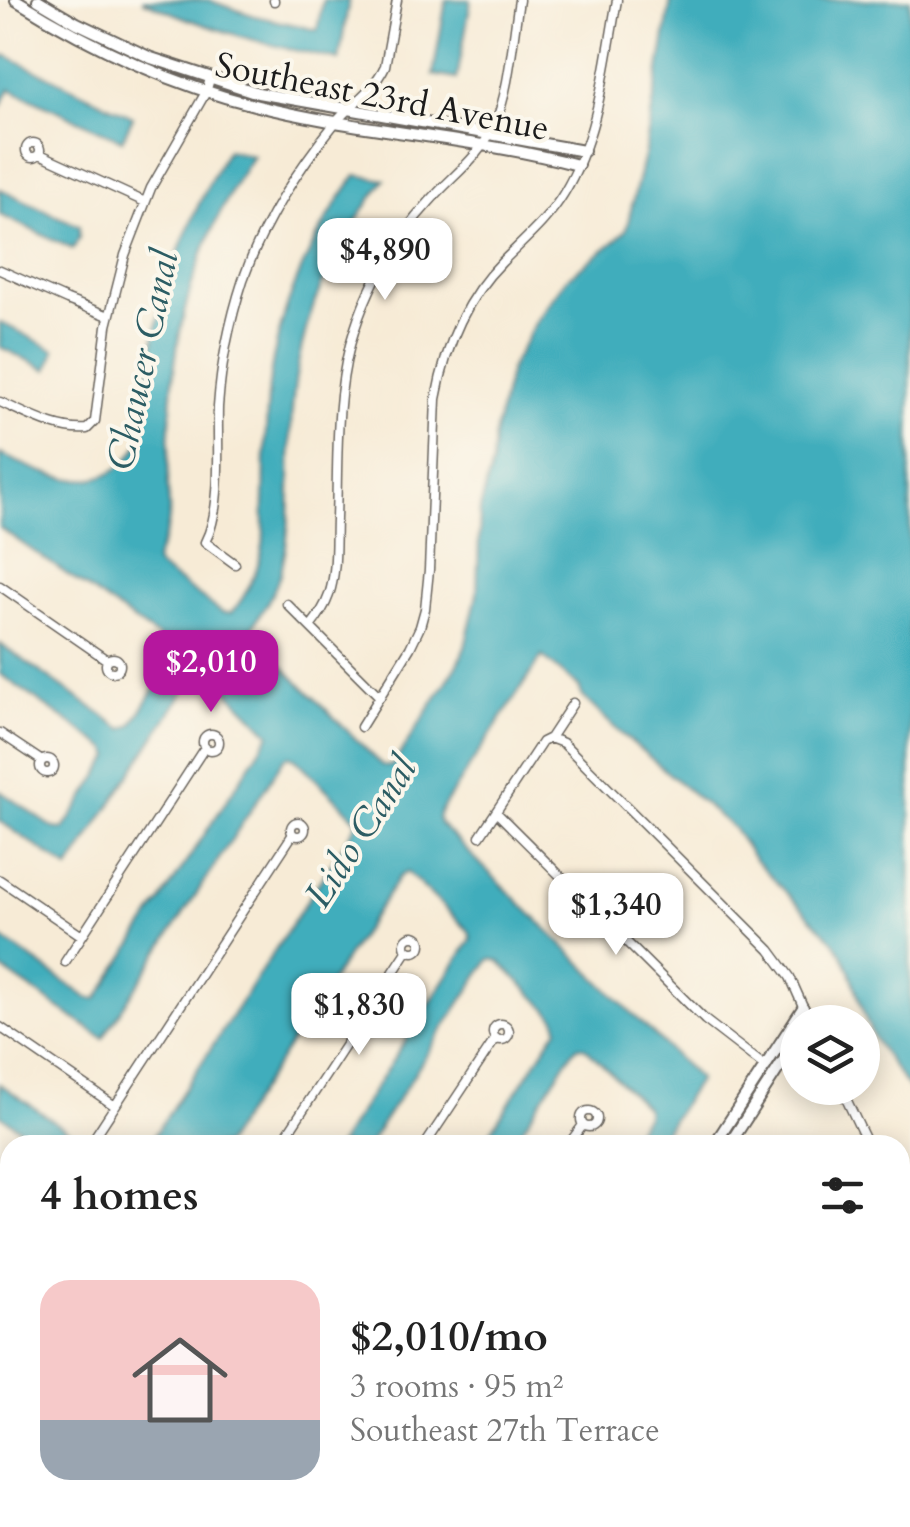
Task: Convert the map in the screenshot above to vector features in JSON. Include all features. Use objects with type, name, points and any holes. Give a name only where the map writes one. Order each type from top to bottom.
[{"type":"street","name":"Southeast 23rd Avenue","points":[[16,0],[97,46],[206,92],[336,122],[578,165]]},
{"type":"street","name":"Southeast 23rd Avenue","points":[[38,0],[113,41],[258,94],[584,151]]},
{"type":"street","points":[[235,564],[205,542],[214,522],[219,397],[234,309],[251,260],[277,207],[336,122],[371,89],[385,66],[397,0]]},
{"type":"street","points":[[310,627],[322,611],[334,578],[340,412],[345,366],[358,321],[379,272],[403,234],[431,199],[470,163],[495,124],[520,0]]},
{"type":"street","points":[[360,727],[410,648],[425,609],[436,400],[450,343],[478,292],[558,202],[578,165],[598,105],[617,0]]},
{"type":"street","points":[[0,402],[79,430],[87,429],[95,420],[109,316],[122,261],[145,202],[210,79]]},
{"type":"street","points":[[40,154],[145,202]]},
{"type":"street","points":[[0,270],[109,316]]},
{"type":"street","points":[[0,586],[107,660]]},
{"type":"street","points":[[287,604],[380,697]]},
{"type":"street","points":[[480,836],[573,702]]},
{"type":"street","points":[[0,733],[42,761]]},
{"type":"street","points":[[550,738],[563,743],[770,950],[785,969],[802,1005]]},
{"type":"street","points":[[65,962],[205,747]]},
{"type":"street","points":[[496,812],[705,1020],[766,1067]]},
{"type":"street","points":[[96,1135],[293,834]]},
{"type":"street","points":[[0,880],[82,936]]},
{"type":"street","points":[[287,1135],[408,950]]},
{"type":"street","points":[[0,1027],[115,1106]]},
{"type":"street","points":[[431,1135],[496,1038]]},
{"type":"street","points":[[721,1135],[780,1045]]},
{"type":"street","points":[[735,1135],[780,1066]]},
{"type":"street","points":[[849,1105],[863,1135]]},
{"type":"street","points":[[576,1135],[583,1125]]},
{"type":"water","points":[[142,0],[208,0],[317,30],[323,0],[349,0],[339,60],[238,36]]},
{"type":"water","points":[[446,0],[471,0],[457,79],[433,75]]},
{"type":"water","name":"Lido Canal","points":[[671,0],[910,0],[910,1090],[880,1048],[880,1005],[860,1005],[835,943],[754,859],[734,829],[615,728],[583,697],[579,687],[542,656],[438,818],[699,1079],[663,1135],[633,1135],[646,1115],[646,1108],[586,1048],[579,1046],[518,1135],[488,1135],[558,1028],[556,1018],[499,961],[491,959],[375,1135],[344,1135],[471,939],[469,931],[407,872],[399,877],[231,1135],[155,1135],[355,827],[356,819],[296,759],[284,759],[103,1038],[0,968],[0,937],[88,998],[97,999],[270,734],[208,671],[201,669],[69,869],[0,821],[0,791],[54,828],[64,829],[111,756],[107,749],[0,674],[0,644],[123,729],[132,725],[176,655],[172,647],[0,528],[0,454],[48,474],[81,480],[113,471],[130,456],[144,432],[158,320],[186,232],[227,150],[253,156],[212,231],[184,314],[172,400],[169,520],[155,561],[223,613],[231,613],[252,581],[263,545],[270,377],[290,296],[312,246],[356,175],[385,180],[333,261],[310,316],[292,410],[290,506],[283,563],[274,590],[251,631],[382,765],[392,766],[465,647],[477,594],[480,509],[510,369],[566,279],[626,230],[645,151]]},
{"type":"water","points":[[5,55],[133,117],[122,140],[10,89],[0,107],[0,63]]},
{"type":"water","points":[[0,189],[79,226],[79,238],[73,249],[0,215]]},
{"type":"water","points":[[0,322],[55,350],[48,370],[0,347]]},
{"type":"water","points":[[0,1084],[74,1135],[29,1135],[0,1115]]},
{"type":"water label","name":"Chaucer Canal","points":[[143,360]]}]
